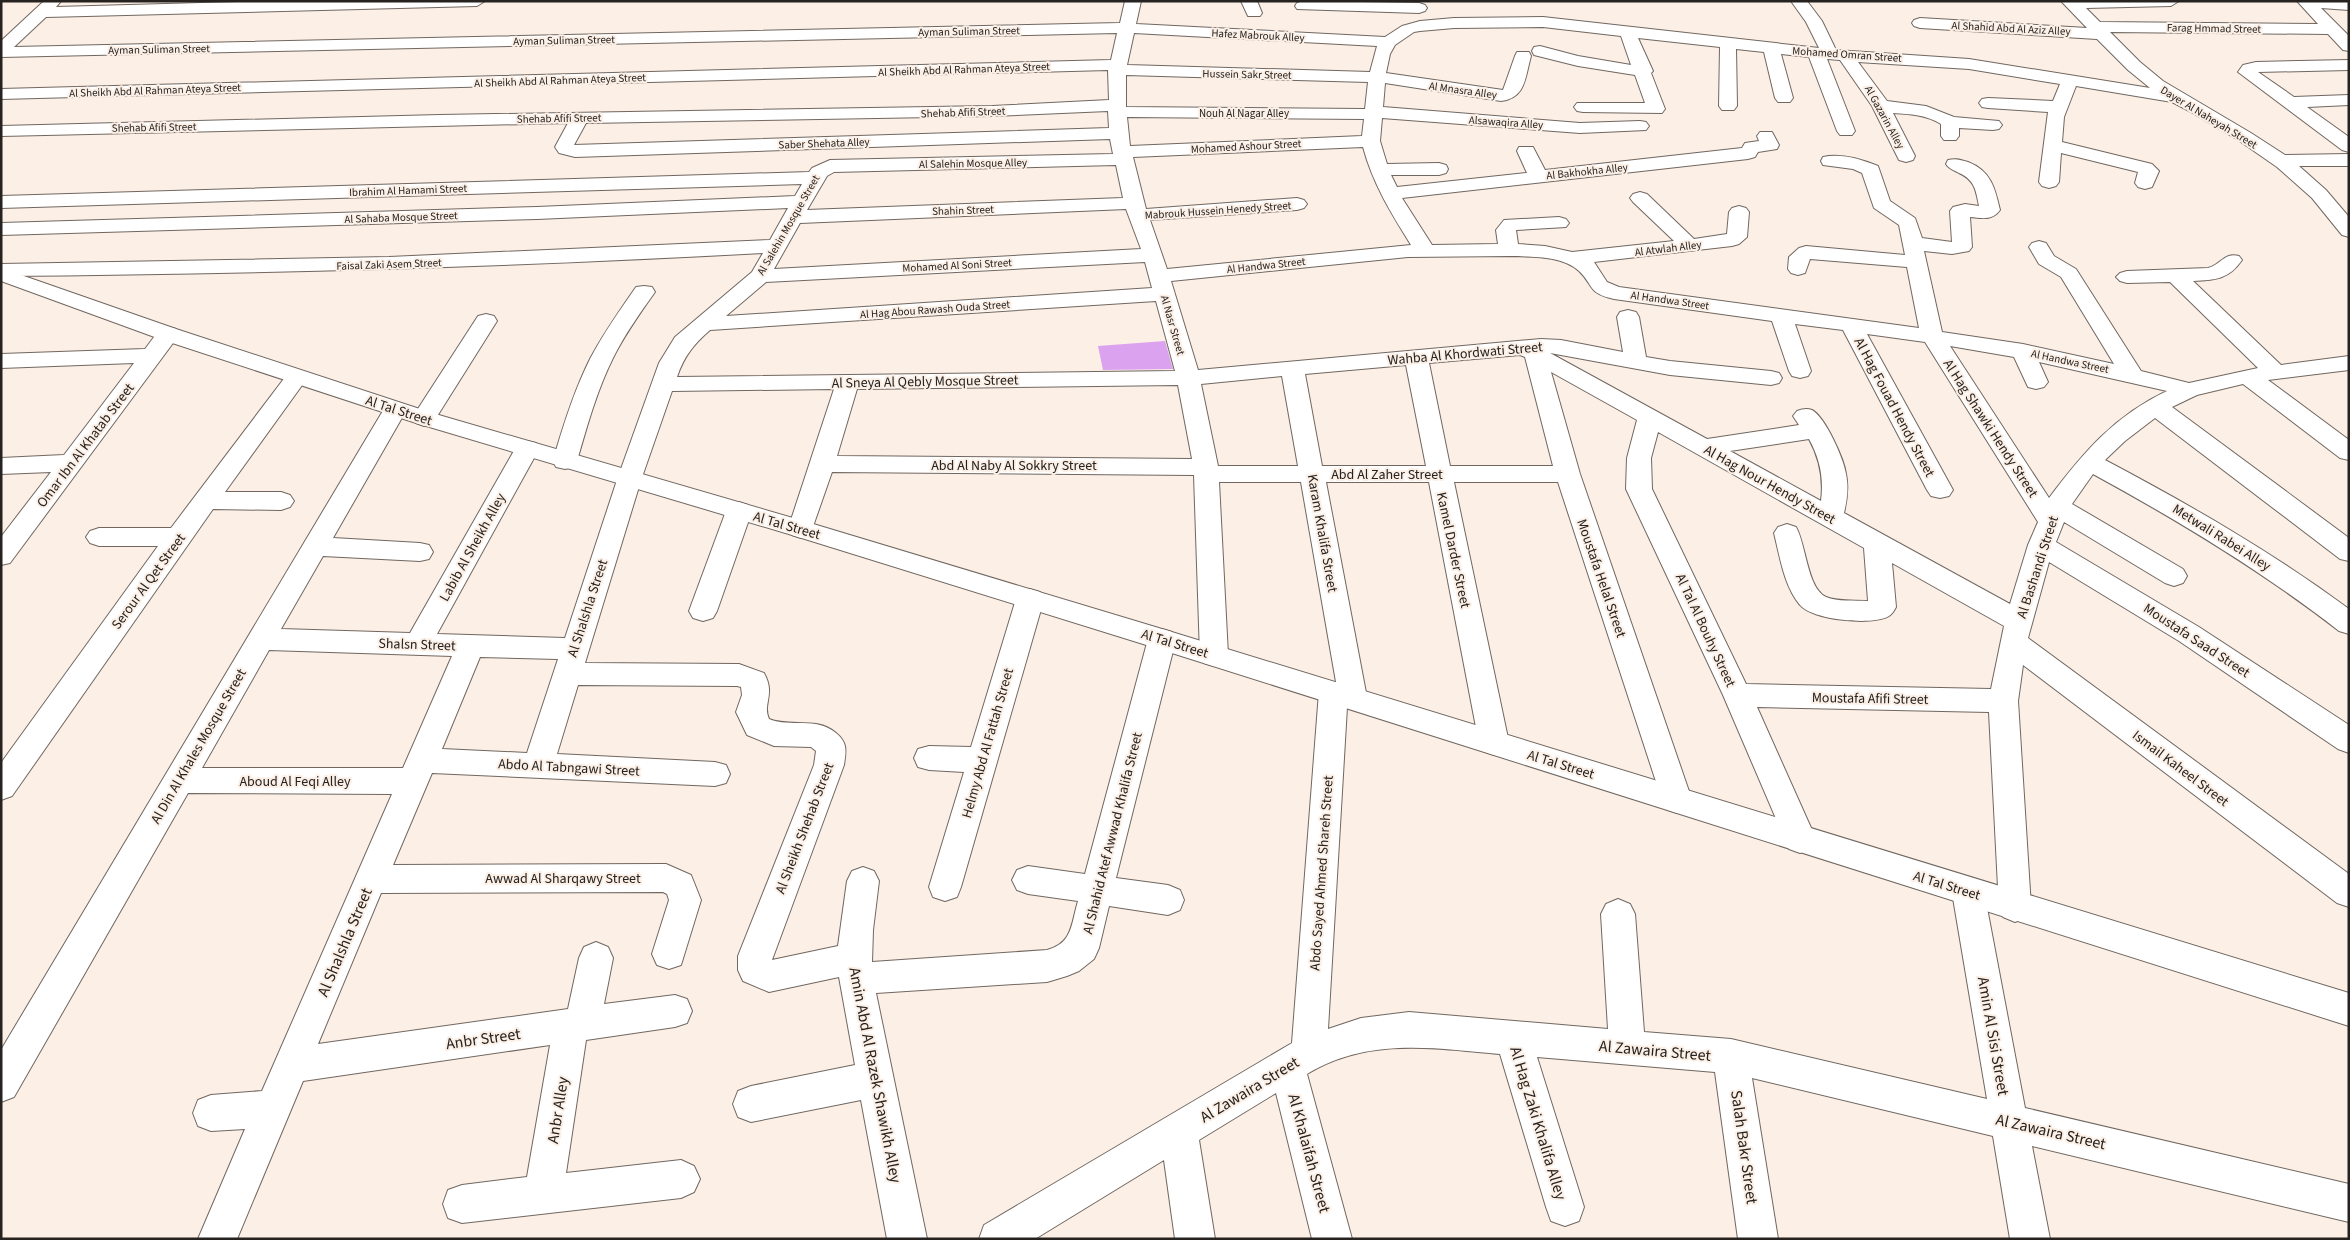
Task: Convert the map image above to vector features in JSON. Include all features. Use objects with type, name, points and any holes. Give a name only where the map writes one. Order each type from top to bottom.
[{"type":"street","points":[[1,51],[47,7],[478,1]]},
{"type":"street","name":"Al Nasr Street","points":[[1133,1],[1117,68],[1119,132],[1136,209],[1153,255],[1188,378],[1206,470],[1214,655]]},
{"type":"street","points":[[1799,1],[1814,21],[1830,54],[1846,131]]},
{"type":"street","points":[[2071,3],[2171,1]]},
{"type":"street","points":[[2306,2],[2349,5]]},
{"type":"street","points":[[2306,2],[2343,38]]},
{"type":"street","name":"Dayer Al Naheyah Street","points":[[2071,3],[2156,84],[2174,97],[2202,111],[2282,161],[2313,187],[2347,225]]},
{"type":"street","points":[[1302,6],[1419,5],[1420,26],[1408,30],[1388,42],[1382,54],[1372,113],[1371,141],[1379,170],[1390,194],[1425,250]]},
{"type":"street","name":"Mohamed Omran Street","points":[[1420,26],[1531,17],[1628,33],[1830,54],[1933,60],[2174,97]]},
{"type":"street","name":"Al Shahid Abd Al Aziz Alley","points":[[1920,22],[2099,30]]},
{"type":"street","name":"Hafez Mabrouk Alley","points":[[1127,28],[1388,42]]},
{"type":"street","name":"Ayman Suliman Street","points":[[1,51],[1127,28]]},
{"type":"street","name":"Farag Hmmad Street","points":[[2099,30],[2343,38]]},
{"type":"street","points":[[1583,107],[1656,109],[1644,71],[1628,33]]},
{"type":"street","points":[[1728,43],[1728,106]]},
{"type":"street","points":[[1771,48],[1784,98]]},
{"type":"street","name":"Al Mnasra Alley","points":[[1377,77],[1501,96],[1512,91],[1531,54],[1644,71]]},
{"type":"street","name":"Al Gazarin Alley","points":[[1830,54],[1881,106],[1906,156]]},
{"type":"street","points":[[2349,65],[2256,68],[2249,69],[2247,72],[2349,146]]},
{"type":"street","name":"Hussein Sakr Street","points":[[1117,68],[1377,77]]},
{"type":"street","name":"Al Sheikh Abd Al Rahman Ateya Street","points":[[1,94],[1117,68]]},
{"type":"street","points":[[2049,182],[2055,117],[2070,80]]},
{"type":"street","points":[[2289,103],[2349,100]]},
{"type":"street","points":[[1988,103],[2059,107]]},
{"type":"street","points":[[1881,106],[1932,113],[1950,129],[1993,125]]},
{"type":"street","name":"Shehab Afifi Street","points":[[1,131],[580,118],[973,112],[1119,132]]},
{"type":"street","name":"Nouh Al Nagar Alley","points":[[1119,132],[1372,113]]},
{"type":"street","name":"Alsawaqira Alley","points":[[1372,113],[1580,128],[1640,126]]},
{"type":"street","name":"Saber Shehata Alley","points":[[580,118],[564,147],[570,150],[1119,132]]},
{"type":"street","name":"Mohamed Ashour Street","points":[[1119,132],[1371,141]]},
{"type":"street","name":"Al Salehin Mosque Alley","points":[[819,173],[1119,132]]},
{"type":"street","name":"Al Bakhokha Alley","points":[[1390,194],[1748,153],[1752,147],[1770,146],[1766,136]]},
{"type":"street","points":[[2053,145],[2145,168],[2149,171],[2145,183]]},
{"type":"street","points":[[1526,151],[1540,176]]},
{"type":"street","points":[[2282,161],[2349,160]]},
{"type":"street","name":"Al Hag Shawki Hendy Street","points":[[1830,161],[1857,164],[1871,170],[1881,204],[1908,222],[1932,336],[2049,524]]},
{"type":"street","points":[[1798,269],[1799,257],[1806,252],[1914,252],[1962,247],[1960,212],[1965,210],[1985,213],[1990,210],[1983,180],[1972,170],[1955,164]]},
{"type":"street","points":[[1379,170],[1439,169]]},
{"type":"street","name":"Ibrahim Al Hamami Street","points":[[1,202],[819,173]]},
{"type":"street","name":"Al Salehin Mosque Street","points":[[629,480],[670,363],[683,342],[760,276],[819,173]]},
{"type":"street","points":[[1640,198],[1690,246]]},
{"type":"street","name":"Mabrouk Hussein Henedy Street","points":[[1136,209],[1297,204]]},
{"type":"street","name":"Shahin Street","points":[[797,210],[1136,209]]},
{"type":"street","name":"Al Sahaba Mosque Street","points":[[1,229],[547,213],[797,210]]},
{"type":"street","name":"Al Atwlah Alley","points":[[1572,258],[1690,246],[1735,239],[1739,212]]},
{"type":"street","points":[[1510,250],[1504,232],[1511,224],[1559,223]]},
{"type":"street","name":"Faisal Zaki Asem Street","points":[[1,272],[343,266],[621,255],[777,246]]},
{"type":"street","points":[[2039,248],[2046,260],[2069,273],[2132,374]]},
{"type":"street","name":"Al Handwa Street","points":[[1162,285],[1425,250],[1545,252],[1572,258],[1586,266],[1600,286],[1614,293],[1932,336],[2023,351],[2132,374],[2189,390]]},
{"type":"street","name":"Mohamed Al Soni Street","points":[[760,276],[1153,255]]},
{"type":"street","points":[[2127,277],[2208,274],[2224,270],[2232,260]]},
{"type":"street","name":"Al Tal Street","points":[[1,272],[168,334],[395,409],[629,480],[802,529],[1162,639],[2349,1010]]},
{"type":"street","points":[[2175,275],[2276,372]]},
{"type":"street","name":"Al Hag Abou Rawash Ouda Street","points":[[706,324],[1162,285]]},
{"type":"street","points":[[565,461],[579,412],[596,370],[618,330],[644,292]]},
{"type":"street","points":[[1781,316],[1800,371]]},
{"type":"street","points":[[1628,317],[1636,361]]},
{"type":"street","points":[[424,418],[486,321]]},
{"type":"street","name":"Al Hag Fouad Hendy Street","points":[[1851,325],[1940,490]]},
{"type":"street","name":"Omar Ibn Al Khatab Street","points":[[1,556],[168,334]]},
{"type":"street","name":"Wahba Al Khordwati Street","points":[[1188,378],[1416,357],[1561,347],[1703,372],[1771,378]]},
{"type":"street","name":"Al Hag Nour Hendy Street","points":[[1529,350],[1876,543],[2016,632]]},
{"type":"street","name":"Moustafa Helal Street","points":[[1529,350],[1568,474],[1677,800]]},
{"type":"street","points":[[2023,351],[2036,382]]},
{"type":"street","points":[[1,361],[151,356]]},
{"type":"street","name":"Kamel Darder Street","points":[[1416,357],[1438,474],[1494,743]]},
{"type":"street","name":"Al Bashandi Street","points":[[2015,907],[2002,701],[2016,632],[2049,524],[2089,462],[2117,435],[2155,406],[2189,390],[2217,382],[2276,372],[2349,364]]},
{"type":"street","name":"Karam Khalifa Street","points":[[1292,368],[1312,474],[1343,695]]},
{"type":"street","points":[[2247,376],[2349,452]]},
{"type":"street","name":"Serour Al Qet Street","points":[[1,787],[178,537],[298,377]]},
{"type":"street","name":"Al Sneya Al Qebly Mosque Street","points":[[662,384],[1188,378]]},
{"type":"street","points":[[802,529],[848,382]]},
{"type":"street","points":[[1972,398],[2000,399]]},
{"type":"street","points":[[2155,406],[2349,552]]},
{"type":"street","name":"Al Din Al Khales Mosque Street","points":[[4,1074],[395,409]]},
{"type":"street","name":"Al Tal Al Bouhy Street","points":[[1650,417],[1639,458],[1639,489],[1737,695],[1800,839]]},
{"type":"street","points":[[1705,448],[1810,422],[1829,453],[1834,470],[1836,487],[1830,517]]},
{"type":"street","name":"Labib Al Sheikh Alley","points":[[418,644],[526,449]]},
{"type":"street","name":"Metwali Rabei Alley","points":[[2089,462],[2166,502],[2243,548],[2320,601],[2349,624]]},
{"type":"street","points":[[1,466],[70,464]]},
{"type":"street","name":"Abd Al Naby Al Sokkry Street","points":[[822,464],[1206,470]]},
{"type":"street","name":"Abd Al Zaher Street","points":[[1206,470],[1312,474],[1568,474]]},
{"type":"street","name":"Al Shalshla Street","points":[[538,765],[629,480]]},
{"type":"street","points":[[207,500],[282,501]]},
{"type":"street","points":[[703,611],[739,512]]},
{"type":"street","points":[[2049,524],[2174,576]]},
{"type":"street","name":"Moustafa Saad Street","points":[[2049,524],[2189,634],[2349,741]]},
{"type":"street","points":[[1787,533],[1805,594],[1816,604],[1824,607],[1871,611],[1882,607],[1876,543]]},
{"type":"street","points":[[99,537],[178,537]]},
{"type":"street","points":[[315,546],[420,552]]},
{"type":"street","name":"Helmy Abd Al Fattah Street","points":[[945,888],[1030,599]]},
{"type":"street","name":"Ismail Kaheel Street","points":[[2016,632],[2349,893]]},
{"type":"street","name":"Shalsn Street","points":[[260,639],[471,645],[570,661]]},
{"type":"street","name":"Al Shahid Atef Awwad Khalifa Street","points":[[855,969],[1047,966],[1067,960],[1082,948],[1162,639]]},
{"type":"street","name":"Al Shalshla Street","points":[[217,1239],[471,645]]},
{"type":"street","name":"Al Sheikh Shehab Street","points":[[570,661],[739,675],[754,681],[756,695],[751,712],[757,727],[774,734],[818,736],[832,747],[829,765],[755,956],[755,970],[769,976],[855,969]]},
{"type":"street","name":"Abdo Sayed Ahmed Shareh Street","points":[[1298,1060],[1343,695]]},
{"type":"street","name":"Moustafa Afifi Street","points":[[1737,695],[2002,701]]},
{"type":"street","points":[[929,758],[982,760]]},
{"type":"street","name":"Abdo Al Tabngawi Street","points":[[417,771],[538,765],[715,774]]},
{"type":"street","name":"Aboud Al Feqi Alley","points":[[178,780],[417,771]]},
{"type":"street","name":"Awwad Al Sharqawy Street","points":[[371,879],[666,878],[680,885],[685,900],[669,954]]},
{"type":"street","points":[[1028,880],[1168,900]]},
{"type":"street","name":"Amin Abd Al Razek Shawikh Alley","points":[[863,881],[855,969],[907,1239]]},
{"type":"street","name":"Amin Al Sisi Street","points":[[1968,892],[2030,1239]]},
{"type":"street","points":[[1618,914],[1627,1047]]},
{"type":"street","name":"Anbr Alley","points":[[543,1195],[576,1025],[596,958]]},
{"type":"street","name":"Anbr Street","points":[[291,1065],[675,1011]]},
{"type":"street","name":"Al Zawaira Street","points":[[998,1239],[1298,1060],[1361,1035],[1410,1029],[1732,1056],[2349,1203]]},
{"type":"street","name":"Al Hag Zaki Khalifa Alley","points":[[1513,1038],[1565,1207]]},
{"type":"street","name":"Salah Bakr Street","points":[[1732,1056],[1758,1239]]},
{"type":"street","name":"Al Khalaifah Street","points":[[1298,1060],[1332,1239]]},
{"type":"street","points":[[751,1104],[876,1079]]},
{"type":"street","points":[[211,1113],[273,1109]]},
{"type":"street","points":[[1178,1131],[1195,1239]]},
{"type":"street","points":[[462,1204],[681,1179]]},
{"type":"building","points":[[1165,341],[1173,369],[1103,370],[1098,346]]}]
